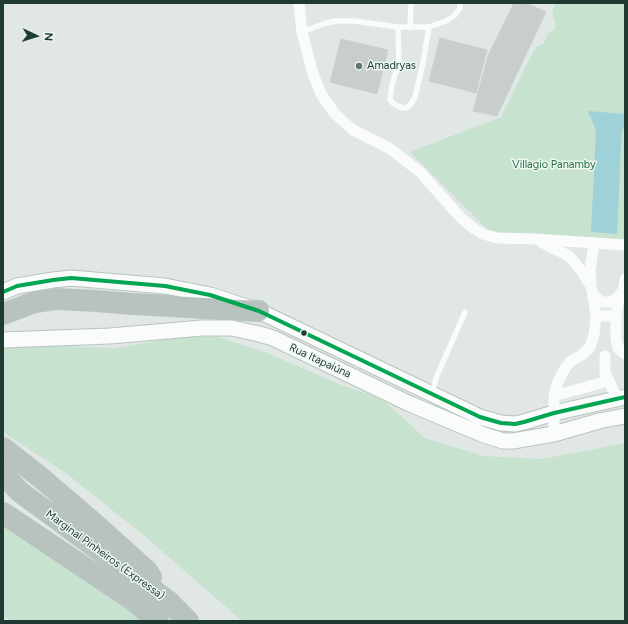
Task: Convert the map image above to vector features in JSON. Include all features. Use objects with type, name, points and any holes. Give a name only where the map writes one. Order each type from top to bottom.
[{"type":"highway","points":[[3,314],[35,302],[49,300],[96,300],[133,304],[258,311]]},
{"type":"highway","points":[[3,448],[40,477],[147,571],[168,601]]},
{"type":"highway","name":"Marginal Pinheiros (Expressa)","points":[[3,474],[12,488],[168,601],[188,621]]},
{"type":"highway","points":[[3,513],[133,600],[158,621]]},
{"type":"main road","name":"Rua Itapaiúna","points":[[3,292],[24,285],[71,278],[165,286],[210,295],[258,311],[480,417],[501,423],[515,424],[554,413],[621,398]]},
{"type":"main road","points":[[3,326],[8,340]]},
{"type":"main road","name":"Rua Itapaiúna","points":[[8,340],[110,336],[202,328],[232,328],[273,338],[410,404],[484,435],[503,440],[513,441],[554,434],[625,416]]},
{"type":"street","points":[[299,3],[302,32],[313,74],[321,94],[335,114],[353,130],[389,148],[420,172],[473,228],[483,234],[498,238],[625,245]]},
{"type":"street","points":[[535,239],[569,256],[602,302],[612,302],[623,288]]},
{"type":"street","points":[[554,434],[554,396],[557,384],[565,368],[571,361],[582,355],[590,347],[594,335],[596,316],[590,270],[594,243]]},
{"type":"street","points":[[605,360],[613,354],[621,351],[616,338],[616,316],[623,288]]},
{"type":"street","points":[[596,316],[616,316]]},
{"type":"street","points":[[590,347],[605,360]]},
{"type":"street","points":[[605,360],[605,373],[608,381],[621,398]]},
{"type":"street","points":[[554,396],[608,381]]},
{"type":"lane","points":[[410,28],[411,3]]},
{"type":"lane","points":[[302,32],[336,21],[354,21],[410,28],[429,27],[446,21],[454,16],[460,8],[460,3]]},
{"type":"lane","points":[[398,27],[399,63],[392,84],[390,100],[402,108],[406,108],[412,104],[415,97],[429,27]]},
{"type":"lane","points":[[432,394],[436,378],[465,312]]},
{"type":"green space","name":"Villagio Panamby","points":[[556,3],[625,3],[625,240],[490,232],[410,152],[501,117],[533,52],[537,47],[544,43],[547,35],[556,27],[552,11]]},
{"type":"green space","points":[[184,336],[218,337],[265,352],[339,384],[382,399],[425,438],[483,456],[542,459],[625,443],[625,621],[242,621],[147,538],[67,474],[3,432],[3,347],[58,346],[117,348]]},
{"type":"green space","points":[[3,520],[143,621],[11,621],[3,616]]},
{"type":"water","points":[[588,111],[625,114],[625,125],[622,132],[621,145],[617,234],[591,232],[596,130]]},
{"type":"building","points":[[514,3],[526,3],[546,12],[497,116],[473,111],[488,56]]},
{"type":"building","points":[[440,38],[487,50],[476,93],[429,81]]},
{"type":"building","name":"Amadryas","points":[[341,39],[388,50],[377,94],[330,82]]},
{"type":"transit line","points":[[3,292],[17,286],[71,278],[165,286],[210,295],[259,311],[480,417],[501,423],[515,424],[554,413],[625,397]]},
{"type":"place","name":"Amadryas","points":[[359,66]]}]
